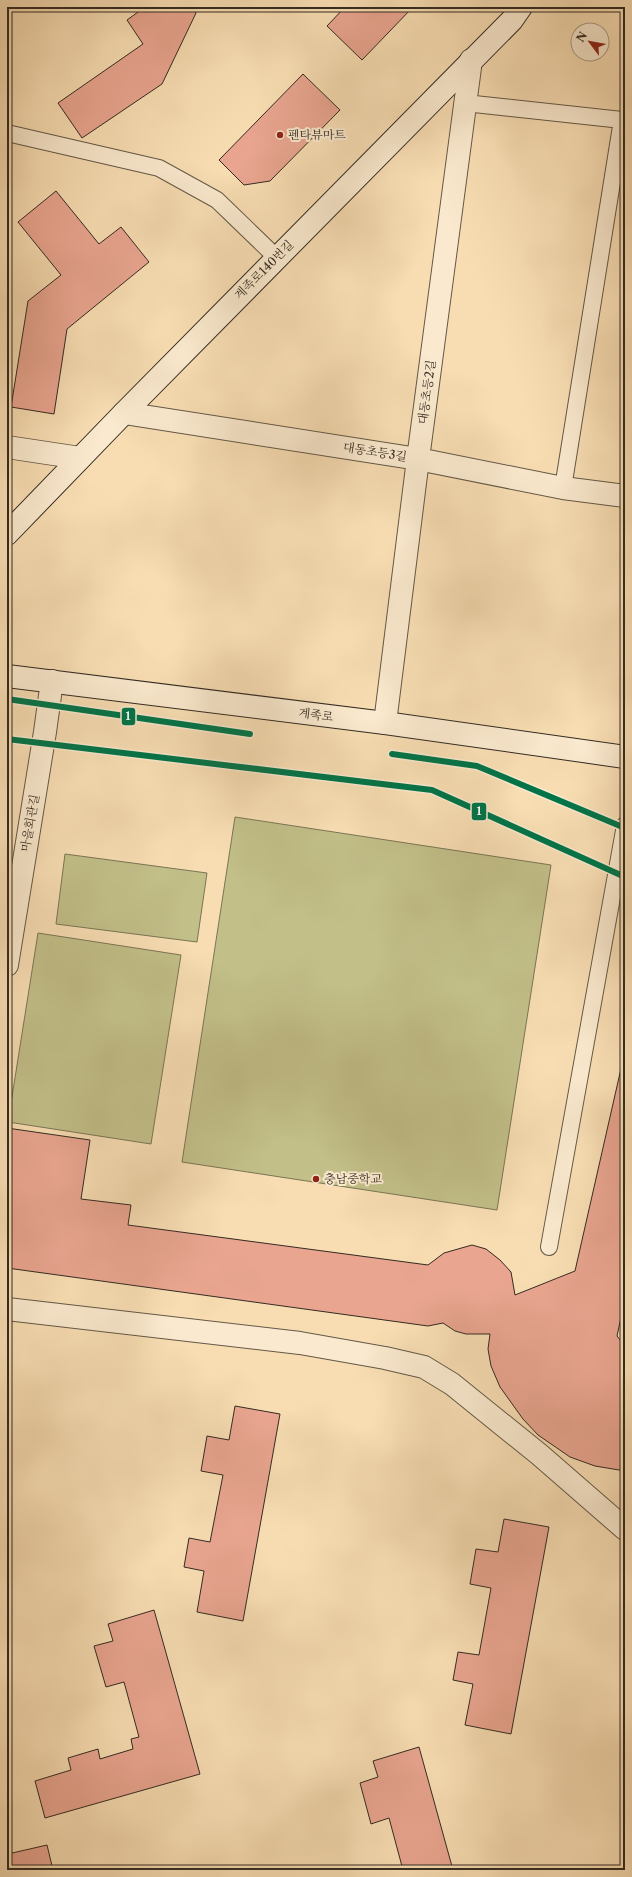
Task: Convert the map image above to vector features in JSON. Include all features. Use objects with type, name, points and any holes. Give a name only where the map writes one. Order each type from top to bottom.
[{"type":"street","name":"계족로140번길","points":[[7,534],[124,413],[512,20],[521,7]]},
{"type":"street","name":"대동초등2길","points":[[385,723],[418,459],[471,60]]},
{"type":"street","name":"대동초등3길","points":[[124,413],[418,459],[563,488],[625,496]]},
{"type":"street","points":[[7,447],[80,458]]},
{"type":"street","name":"계족로","points":[[7,676],[385,723],[625,757]]},
{"type":"street","name":"마을회관길","points":[[7,966],[8,941],[45,732],[52,681]]},
{"type":"street","points":[[7,1309],[300,1343],[384,1358],[424,1367],[452,1384],[540,1455],[625,1529]]},
{"type":"lane","points":[[465,103],[622,120],[563,488]]},
{"type":"lane","points":[[7,133],[160,168],[217,200],[277,258]]},
{"type":"lane","points":[[549,1247],[625,825]]},
{"type":"shaded area","points":[[235,817],[551,865],[497,1210],[182,1162]]},
{"type":"shaded area","points":[[65,854],[207,873],[197,942],[56,924]]},
{"type":"shaded area","points":[[38,933],[181,955],[151,1144],[8,1122]]},
{"type":"building","points":[[145,7],[191,7],[196,13],[162,84],[82,138],[58,103],[143,44],[127,20]]},
{"type":"building","points":[[345,7],[413,7],[362,60],[327,26]]},
{"type":"building","name":"펜타뷰마트","points":[[303,74],[340,110],[270,181],[244,185],[219,160]]},
{"type":"building","points":[[56,191],[99,244],[121,227],[149,262],[67,329],[54,414],[11,407],[28,301],[61,275],[18,222]]},
{"type":"building","points":[[625,1051],[625,1299],[617,1336],[625,1346],[625,1468],[619,1470],[595,1466],[570,1457],[538,1435],[523,1419],[500,1387],[491,1366],[488,1349],[490,1334],[466,1334],[455,1331],[443,1323],[428,1326],[7,1268],[7,1128],[90,1140],[81,1199],[131,1205],[128,1225],[428,1265],[444,1253],[472,1245],[486,1249],[500,1260],[511,1272],[515,1295],[575,1271]]},
{"type":"building","points":[[235,1406],[280,1414],[243,1621],[197,1612],[204,1571],[184,1567],[189,1538],[210,1542],[223,1475],[201,1471],[207,1436],[229,1440]]},
{"type":"building","points":[[504,1519],[549,1527],[511,1734],[465,1725],[473,1684],[453,1680],[458,1652],[479,1655],[491,1588],[470,1584],[476,1549],[498,1552]]},
{"type":"building","points":[[154,1610],[200,1774],[45,1818],[35,1781],[71,1770],[68,1758],[98,1749],[100,1759],[133,1749],[131,1739],[139,1737],[124,1682],[106,1687],[94,1646],[113,1641],[108,1624]]},
{"type":"building","points":[[419,1747],[453,1870],[403,1870],[389,1818],[371,1824],[360,1783],[378,1777],[373,1761]]},
{"type":"building","points":[[47,1845],[53,1870],[12,1870],[8,1854]]},
{"type":"transit line","name":"1","points":[[7,699],[250,734]]},
{"type":"transit line","name":"1","points":[[7,739],[432,790],[625,877]]},
{"type":"transit line","name":"1","points":[[392,754],[477,766],[625,828]]},
{"type":"place","name":"펜타뷰마트","points":[[280,135]]},
{"type":"place","name":"충남중학교","points":[[316,1179]]}]
